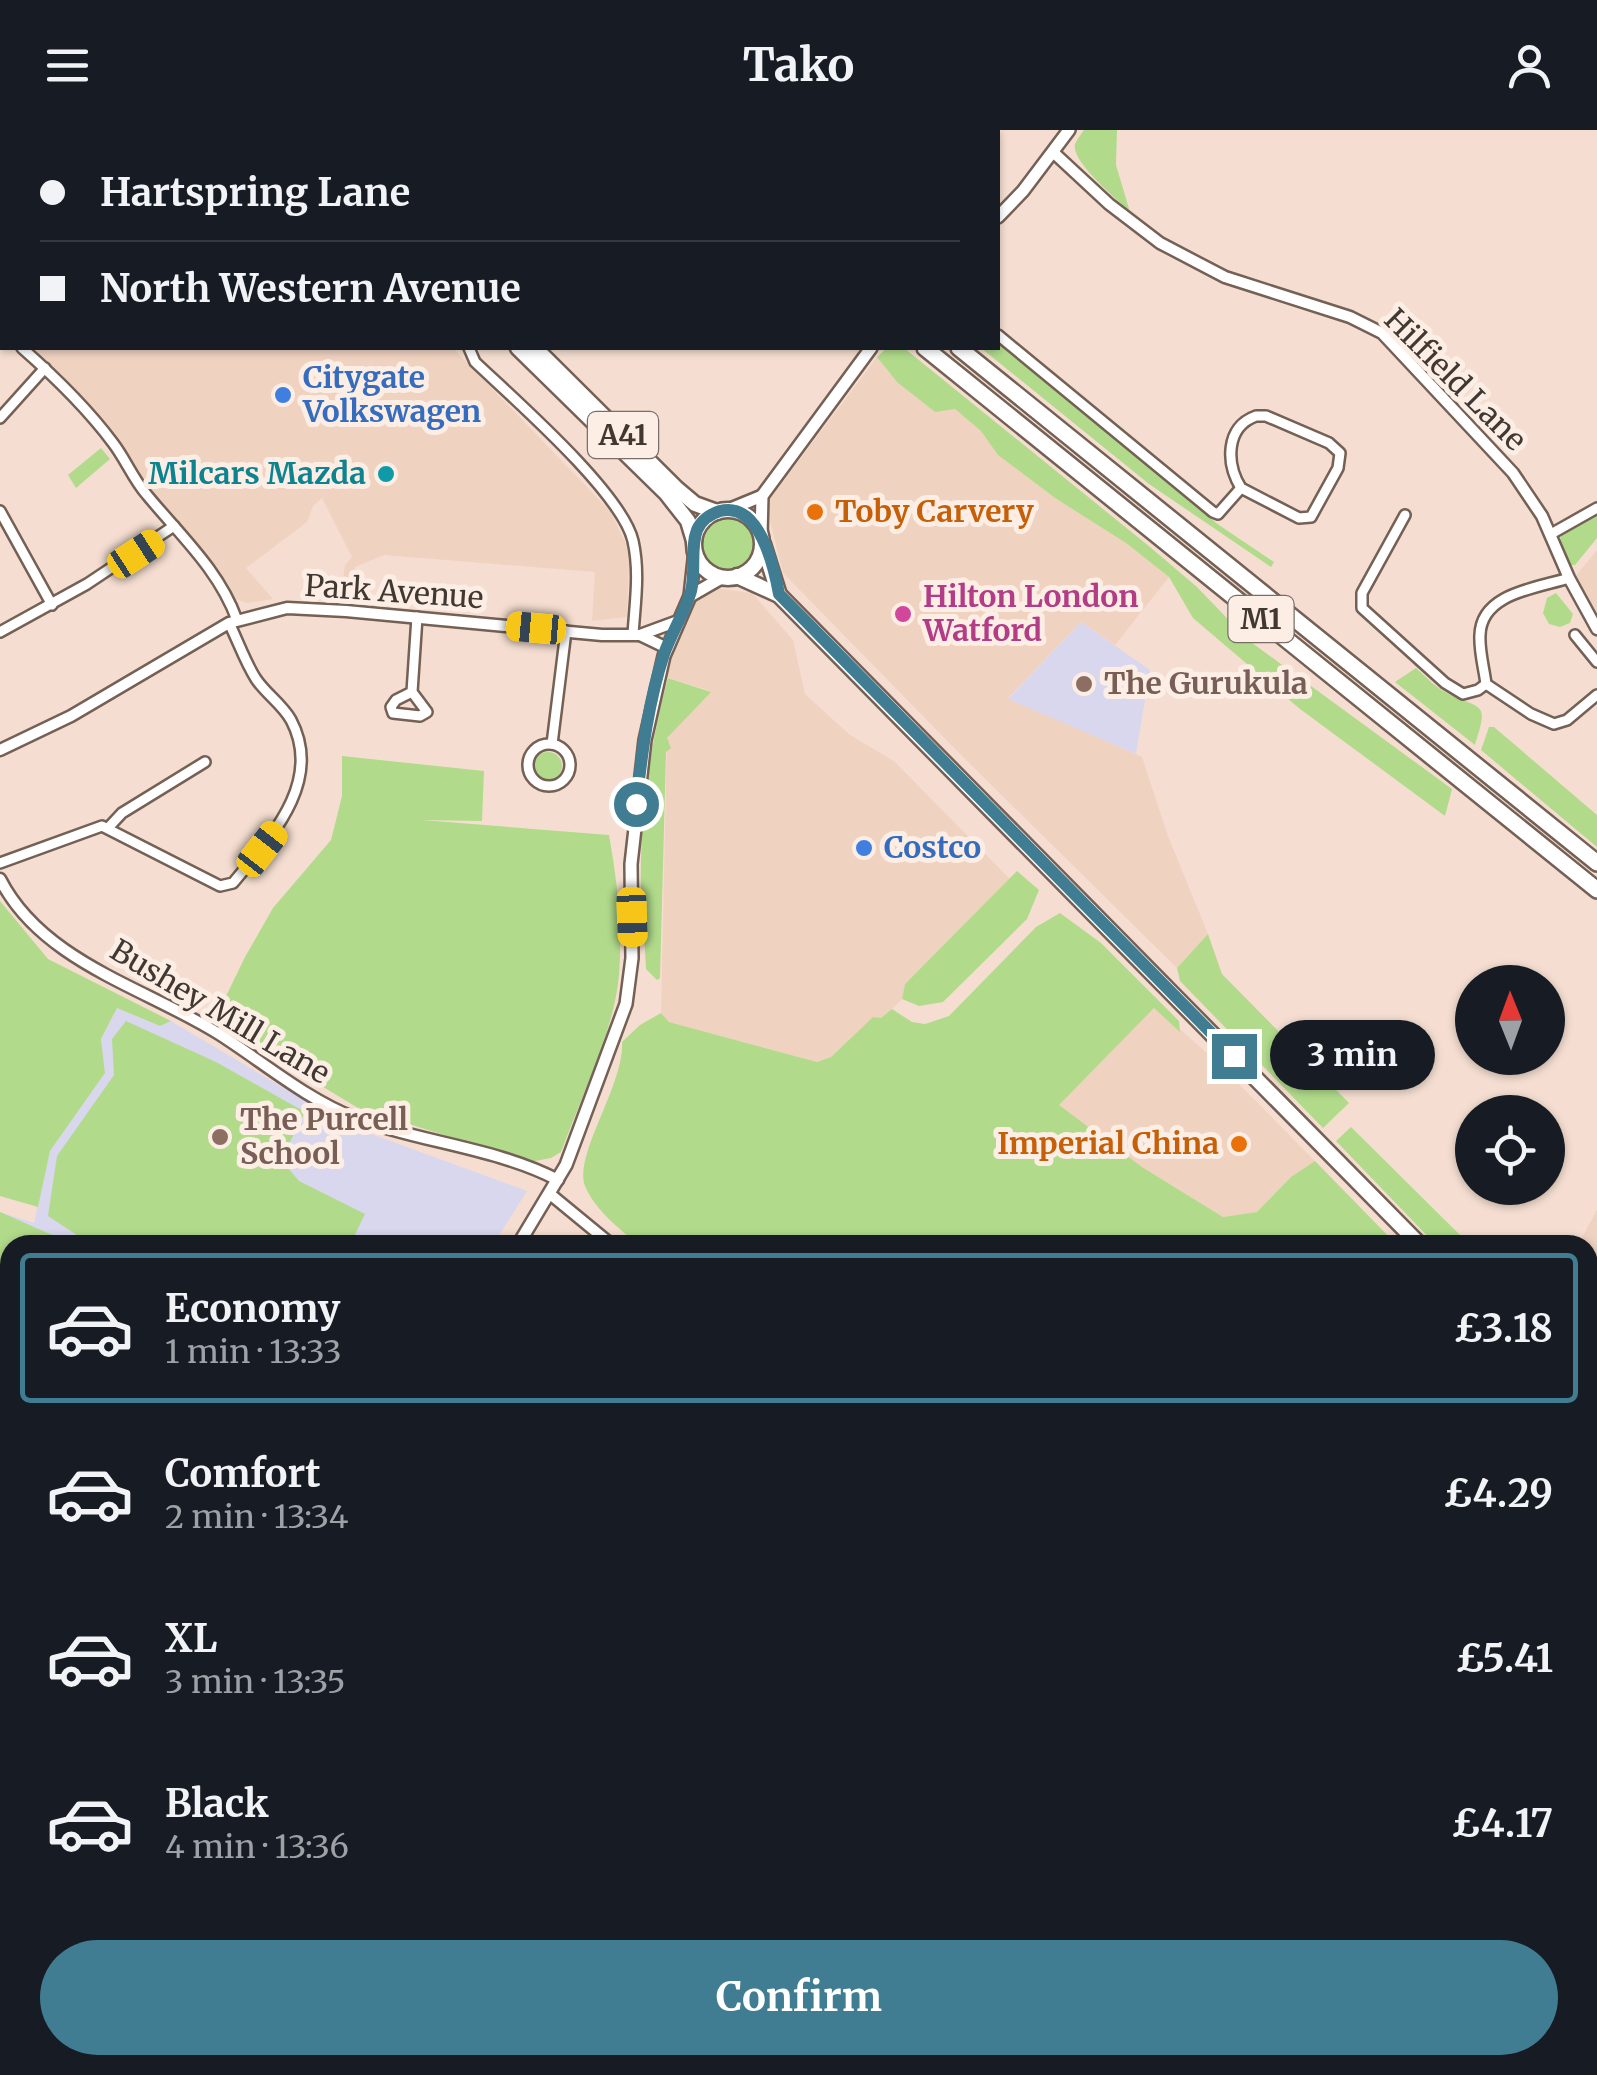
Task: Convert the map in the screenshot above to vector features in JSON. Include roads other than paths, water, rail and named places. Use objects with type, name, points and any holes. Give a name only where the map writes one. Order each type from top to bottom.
[{"type":"highway","name":"A41","points":[[520,350],[666,493],[688,522],[694,546]]},
{"type":"highway","name":"A41","points":[[537,350],[676,488],[695,504],[723,511]]},
{"type":"highway","name":"M1","points":[[927,350],[1597,890]]},
{"type":"highway","name":"M1","points":[[961,350],[1597,864]]},
{"type":"highway","points":[[779,594],[761,537],[750,518],[723,511],[701,523],[694,546],[706,569],[779,594],[1410,1235]]},
{"type":"highway","points":[[730,577],[755,564],[761,537]]},
{"type":"main road","points":[[1000,215],[1069,130]]},
{"type":"main road","points":[[723,511],[762,496],[865,350]]},
{"type":"main road","points":[[761,537],[762,496]]},
{"type":"main road","points":[[524,1235],[558,1180],[616,1038],[626,1003],[632,958],[631,864],[638,790],[666,648],[690,596],[694,546]]},
{"type":"main road","points":[[690,596],[730,577]]},
{"type":"street","name":"Hilfield Lane","points":[[1052,152],[1108,204],[1160,243],[1225,277],[1350,317],[1382,334],[1512,473],[1551,534],[1597,629]]},
{"type":"street","points":[[1000,338],[1212,512],[1218,514],[1225,509],[1241,488]]},
{"type":"street","points":[[0,863],[96,826],[108,828],[226,886],[234,883],[289,810],[301,763],[296,731],[274,697],[258,683],[221,586],[195,548],[143,491],[114,444],[24,350]]},
{"type":"street","points":[[471,350],[474,362],[588,474],[623,516],[632,538],[636,566],[636,635]]},
{"type":"street","points":[[0,418],[44,368]]},
{"type":"street","points":[[1266,416],[1330,443],[1340,453],[1338,468],[1311,517],[1299,518],[1241,488],[1233,470],[1231,446],[1248,418],[1266,416]]},
{"type":"street","points":[[1551,534],[1597,508]]},
{"type":"street","points":[[0,511],[52,605]]},
{"type":"street","points":[[1404,515],[1362,593],[1362,608],[1454,688],[1468,694],[1486,684]]},
{"type":"street","points":[[0,632],[52,605],[174,526]]},
{"type":"street","points":[[1569,578],[1510,596],[1490,608],[1480,634],[1486,684],[1531,714],[1554,724],[1567,720],[1597,695]]},
{"type":"street","name":"Park Avenue","points":[[0,750],[72,716],[233,622],[272,610],[303,608],[636,635],[666,648]]},
{"type":"street","points":[[412,692],[417,618]]},
{"type":"street","name":"Park Avenue","points":[[636,635],[678,620]]},
{"type":"street","points":[[552,744],[566,631]]},
{"type":"street","points":[[1574,635],[1597,662]]},
{"type":"street","points":[[552,744],[567,754],[570,767],[559,784],[545,786],[533,779],[529,759],[537,748],[552,744]]},
{"type":"street","points":[[108,828],[122,812],[205,762]]},
{"type":"street","name":"Bushey Mill Lane","points":[[0,880],[10,900],[28,921],[68,952],[217,1033],[328,1105],[377,1125],[530,1168],[558,1180]]},
{"type":"street","points":[[550,1194],[600,1235]]},
{"type":"place","name":"Citygate Volkswagen","points":[[283,395]]},
{"type":"place","name":"Milcars Mazda","points":[[386,474]]},
{"type":"place","name":"Toby Carvery","points":[[815,512]]},
{"type":"place","name":"Hilton London Watford","points":[[903,614]]},
{"type":"place","name":"The Gurukula","points":[[1084,684]]},
{"type":"place","name":"Costco","points":[[864,848]]},
{"type":"place","name":"The Purcell School","points":[[220,1137]]},
{"type":"place","name":"Imperial China","points":[[1239,1144]]}]
